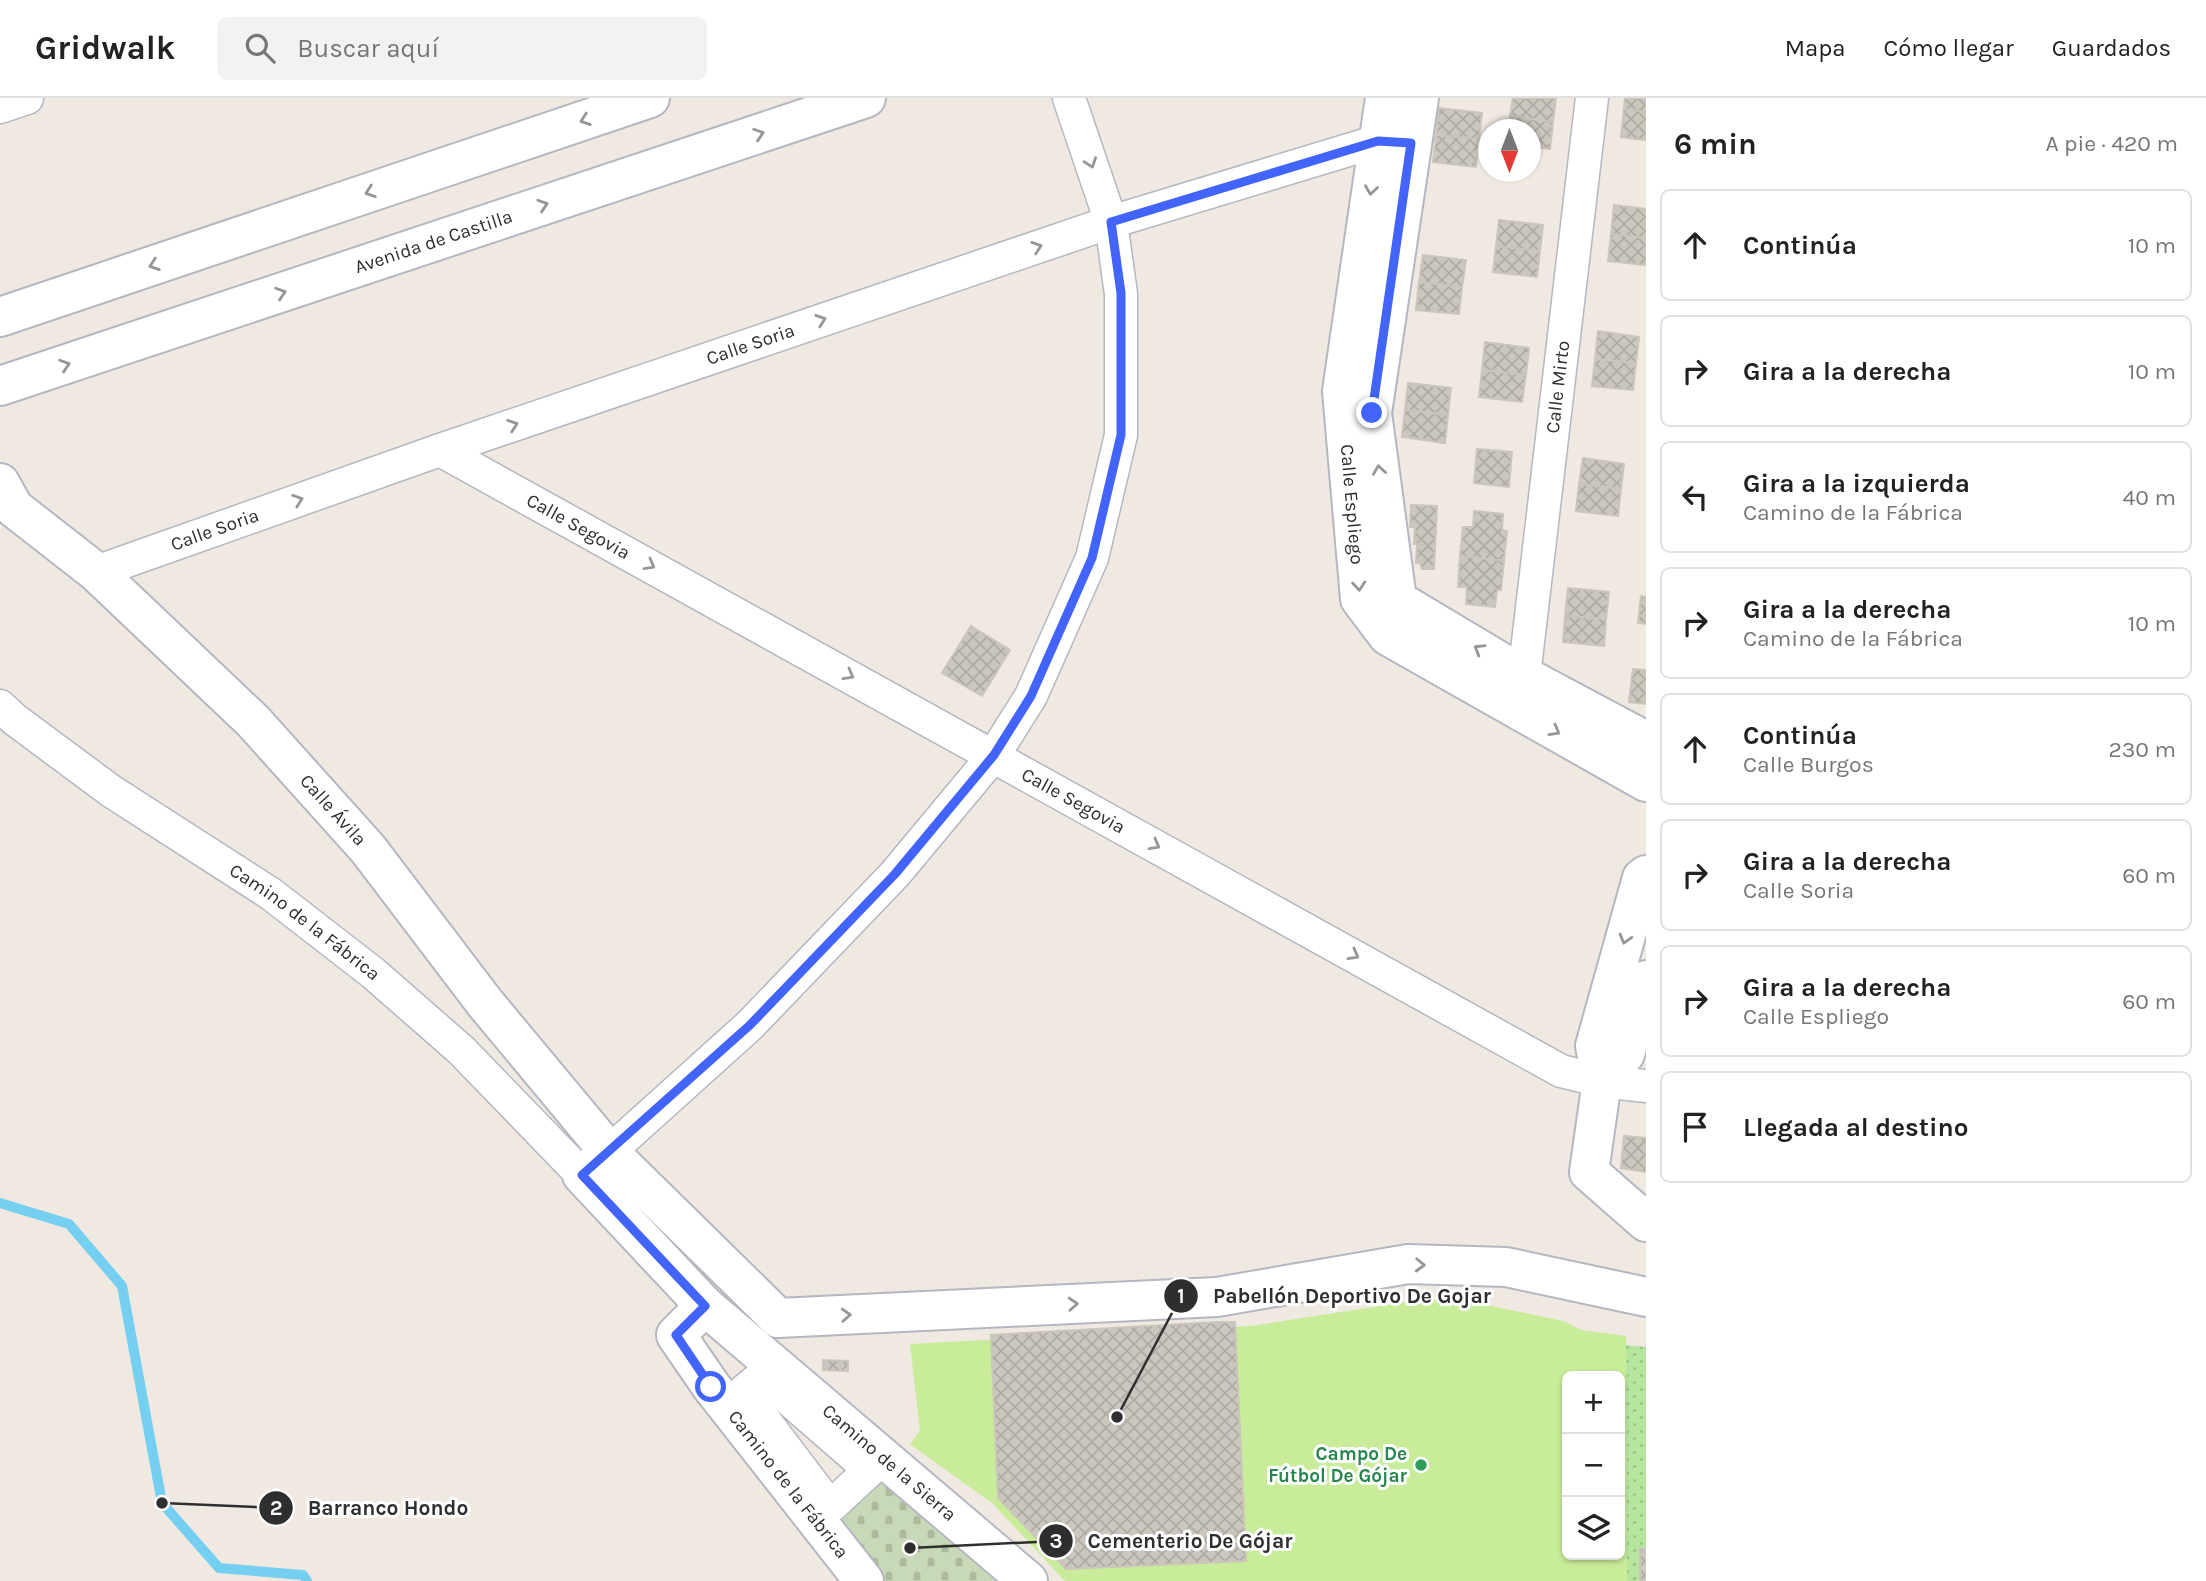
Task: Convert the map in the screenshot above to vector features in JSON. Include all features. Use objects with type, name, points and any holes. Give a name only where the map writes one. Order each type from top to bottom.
[{"type":"street","points":[[0,107],[27,98]]},
{"type":"street","points":[[0,317],[650,98]]},
{"type":"street","name":"Avenida de Castilla","points":[[0,386],[866,98]]},
{"type":"street","points":[[596,1164],[750,1025],[895,874],[994,755],[1031,696],[1092,558],[1121,435],[1121,293],[1111,222],[1069,98]]},
{"type":"street","name":"Calle Espliego","points":[[1385,98],[1394,142],[1372,413],[1397,600],[1517,691],[1646,782]]},
{"type":"street","name":"Calle Espliego","points":[[1394,142],[1419,98]]},
{"type":"street","name":"Calle Mirto","points":[[1517,691],[1592,98]]},
{"type":"street","name":"Calle Soria","points":[[96,572],[440,450],[1111,222],[1394,142]]},
{"type":"street","name":"Calle Segovia","points":[[440,450],[1561,1071],[1602,1081],[1646,1086]]},
{"type":"street","name":"Calle Ávila","points":[[5,499],[96,572],[253,721],[368,849],[485,1003],[596,1164]]},
{"type":"street","name":"Calle Espliego","points":[[1517,691],[1646,741]]},
{"type":"street","name":"Camino de la Fábrica","points":[[0,706],[110,791],[271,894],[373,972],[461,1050],[778,1318]]},
{"type":"street","points":[[1646,875],[1642,878],[1595,1046],[1602,1081],[1589,1172],[1646,1222]]},
{"type":"street","points":[[1602,1081],[1625,1054],[1646,980]]},
{"type":"street","name":"Camino de la Fábrica","points":[[596,1164],[705,1306],[676,1335],[711,1387],[863,1581]]},
{"type":"street","points":[[711,1387],[778,1318],[1217,1297],[1408,1264],[1506,1267],[1646,1297]]},
{"type":"street","name":"Camino de la Sierra","points":[[705,1306],[1028,1581]]},
{"type":"green space","points":[[1425,1299],[1473,1302],[1563,1321],[1581,1330],[1626,1336],[1627,1581],[1065,1581],[993,1504],[910,1444],[920,1431],[910,1344],[1251,1326]]},
{"type":"green space","points":[[1626,1345],[1646,1347],[1646,1581],[1627,1581]]},
{"type":"green space","points":[[877,1475],[1002,1581],[885,1581],[831,1515]]},
{"type":"building","points":[[1513,98],[1556,98],[1553,122],[1510,116]]},
{"type":"building","points":[[1625,98],[1646,98],[1646,112],[1624,109]]},
{"type":"building","points":[[1439,108],[1482,113],[1481,119],[1478,119],[1478,139],[1436,135]]},
{"type":"building","points":[[1624,109],[1646,112],[1646,140],[1621,137]]},
{"type":"building","points":[[1510,116],[1532,119],[1510,119]]},
{"type":"building","points":[[1541,120],[1553,122],[1550,149],[1541,148]]},
{"type":"building","points":[[1436,135],[1478,139],[1476,167],[1433,162]]},
{"type":"building","points":[[1614,205],[1646,209],[1646,238],[1611,234]]},
{"type":"building","points":[[1499,220],[1543,225],[1540,251],[1496,246]]},
{"type":"building","points":[[1611,234],[1646,238],[1646,265],[1608,261]]},
{"type":"building","points":[[1496,246],[1540,251],[1537,277],[1493,272]]},
{"type":"building","points":[[1423,255],[1466,260],[1462,287],[1419,282]]},
{"type":"building","points":[[1419,282],[1462,287],[1459,314],[1416,310]]},
{"type":"building","points":[[1598,331],[1639,337],[1636,363],[1595,359]]},
{"type":"building","points":[[1485,342],[1529,348],[1526,375],[1482,370]]},
{"type":"building","points":[[1595,359],[1636,363],[1633,390],[1592,386]]},
{"type":"building","points":[[1482,370],[1526,375],[1522,402],[1479,397]]},
{"type":"building","points":[[1408,383],[1451,388],[1448,415],[1405,410]]},
{"type":"building","points":[[1405,410],[1448,415],[1445,443],[1402,437]]},
{"type":"building","points":[[1477,449],[1512,452],[1509,487],[1474,483]]},
{"type":"building","points":[[1583,458],[1624,464],[1621,489],[1579,484]]},
{"type":"building","points":[[1579,484],[1621,489],[1618,516],[1576,511]]},
{"type":"building","points":[[1411,505],[1437,506],[1434,569],[1422,569],[1420,563],[1416,563],[1415,527],[1410,527]]},
{"type":"building","points":[[1474,511],[1503,514],[1502,530],[1507,531],[1504,561],[1460,556],[1463,527],[1473,527]]},
{"type":"building","points":[[1460,556],[1504,561],[1501,590],[1497,590],[1495,607],[1466,604],[1467,587],[1458,587]]},
{"type":"building","points":[[1568,588],[1609,592],[1606,619],[1565,616]]},
{"type":"building","points":[[1641,596],[1646,597],[1646,624],[1638,623]]},
{"type":"building","points":[[1565,616],[1606,619],[1604,646],[1563,642]]},
{"type":"building","points":[[971,626],[1010,650],[982,696],[942,673]]},
{"type":"building","points":[[1633,669],[1646,670],[1646,704],[1629,702]]},
{"type":"building","points":[[1624,1136],[1646,1138],[1646,1172],[1621,1168]]},
{"type":"building","points":[[1235,1322],[1246,1561],[1066,1569],[998,1498],[991,1335]]},
{"type":"building","points":[[823,1360],[848,1361],[848,1371],[823,1370]]},
{"type":"building","points":[[1640,1549],[1646,1549],[1646,1581],[1640,1581]]},
{"type":"waterway","points":[[0,1203],[69,1224],[122,1286],[162,1503],[219,1568],[303,1575],[307,1581]]},
{"type":"place","name":"Pabellón Deportivo De Gojar","points":[[1117,1417]]},
{"type":"place","name":"Campo De Fútbol De Gójar","points":[[1421,1465]]},
{"type":"place","name":"Barranco Hondo","points":[[162,1503]]},
{"type":"place","name":"Cementerio De Gójar","points":[[910,1548]]},
{"type":"route","points":[[711,1387],[676,1335],[705,1306],[582,1175],[750,1025],[895,874],[994,755],[1031,696],[1092,558],[1121,435],[1121,293],[1111,222],[1378,141],[1411,143],[1372,413]]}]
